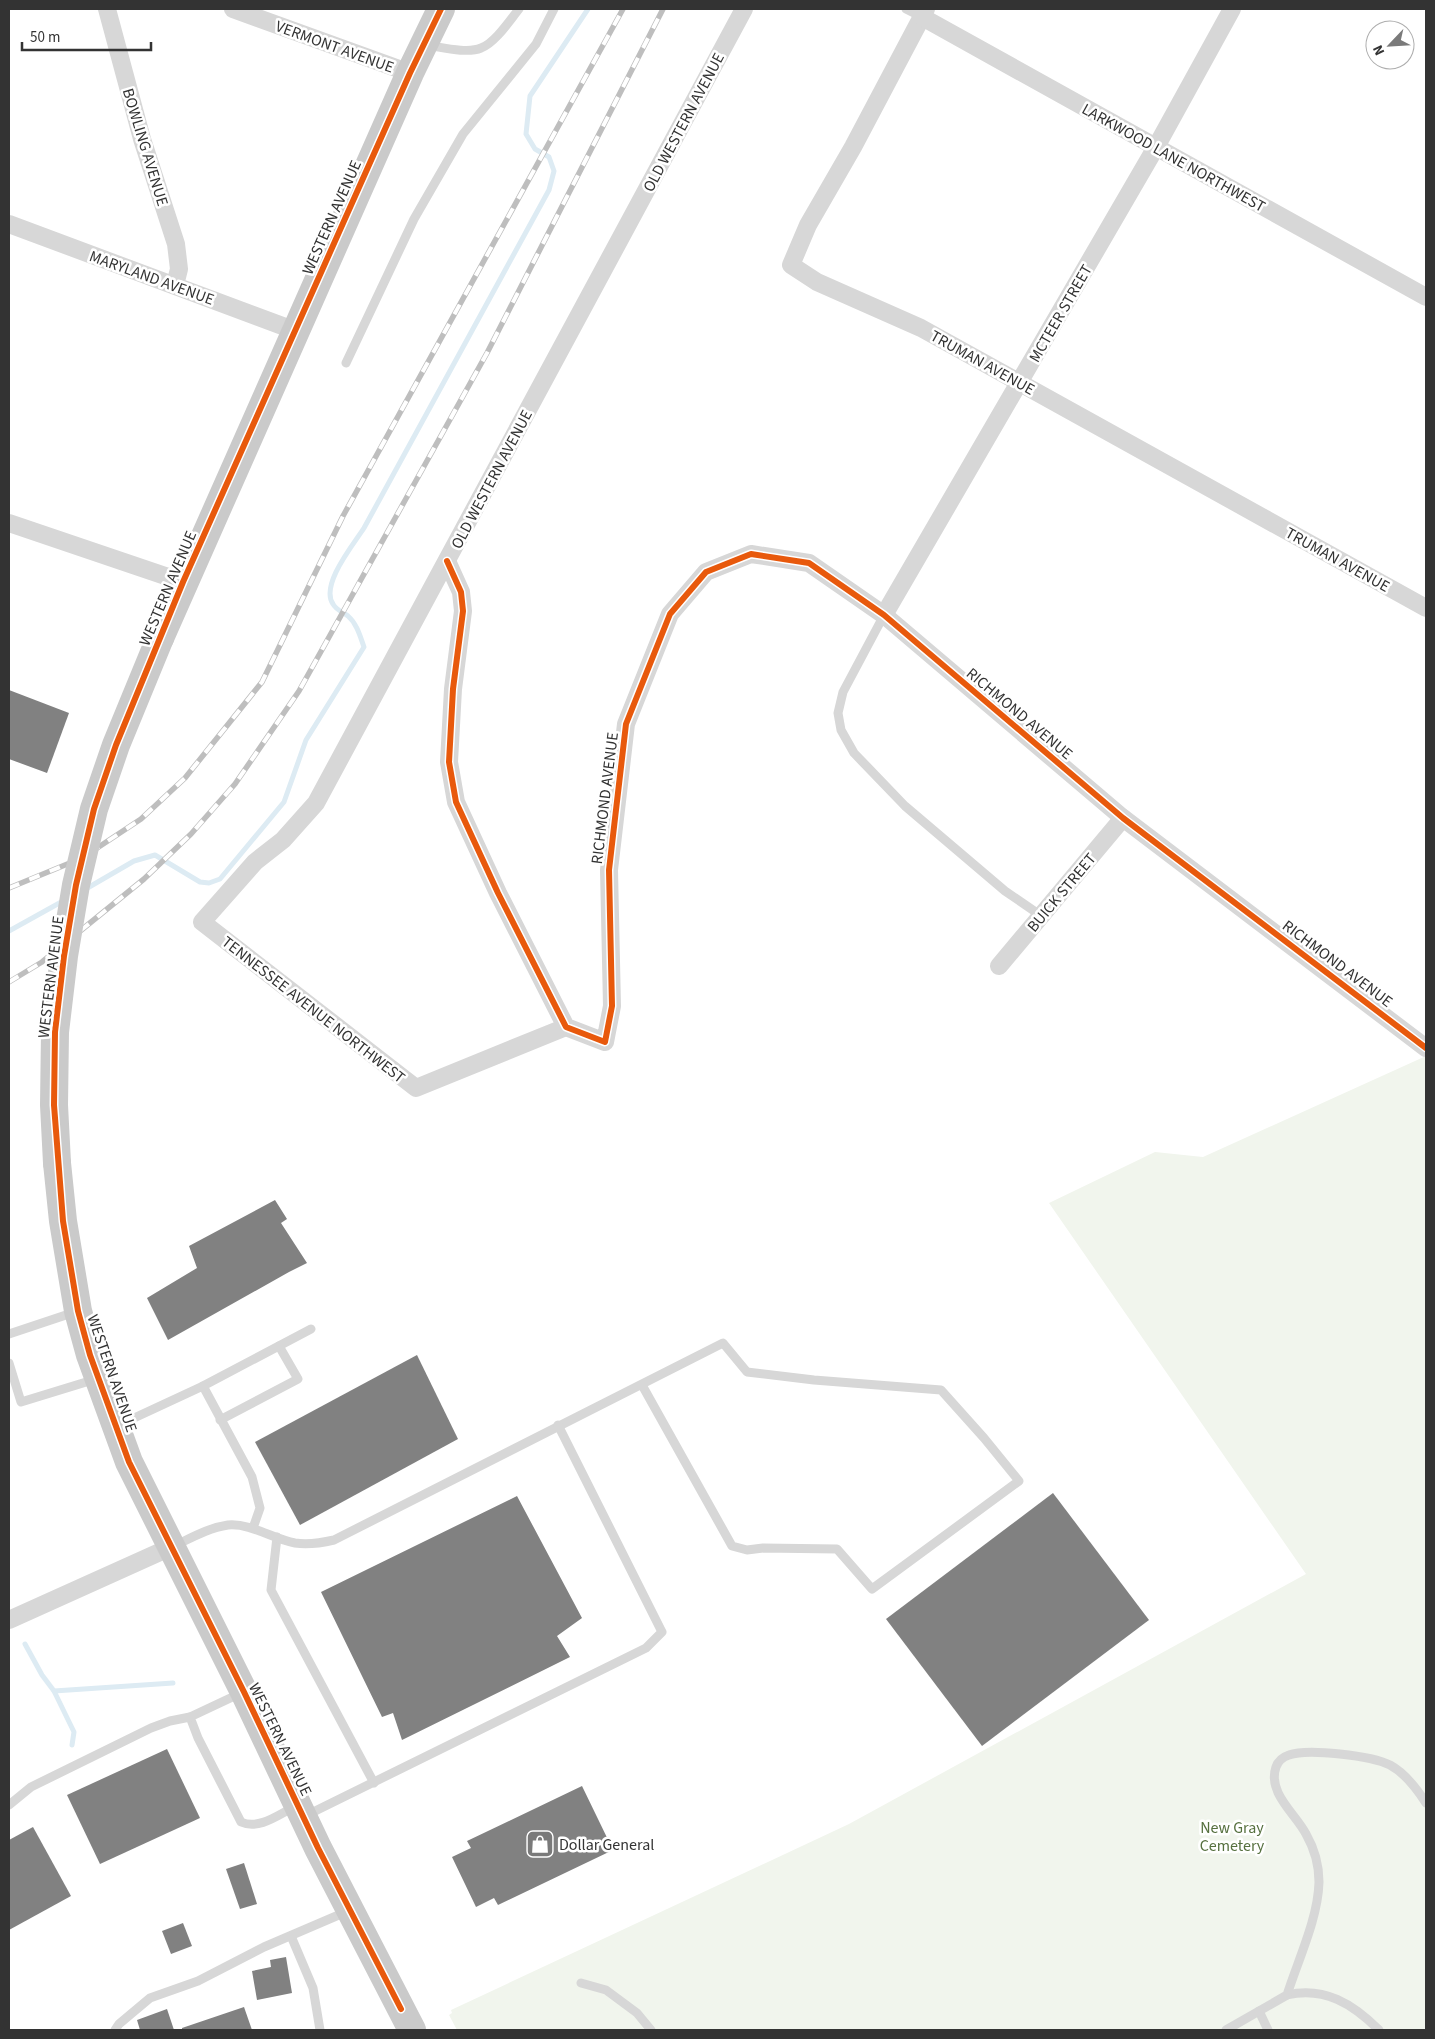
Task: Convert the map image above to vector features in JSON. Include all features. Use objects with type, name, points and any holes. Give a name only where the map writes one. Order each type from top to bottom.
[{"type":"main road","name":"WESTERN AVENUE","points":[[412,2030],[350,1910],[130,1462],[99,1379],[78,1311],[62,1221],[54,1105],[55,1032],[64,956],[76,885],[94,809],[116,745],[184,582],[440,9]]},
{"type":"street","name":"BOWLING AVENUE","points":[[107,9],[142,139],[176,244],[179,269],[175,285]]},
{"type":"street","name":"VERMONT AVENUE","points":[[233,9],[410,73]]},
{"type":"street","name":"OLD WESTERN AVENUE","points":[[202,922],[255,862],[282,840],[316,803],[744,9]]},
{"type":"street","name":"MCTEER STREET","points":[[884,615],[1156,147],[1232,9]]},
{"type":"street","name":"LARKWOOD LANE NORTHWEST","points":[[918,12],[1426,297]]},
{"type":"street","name":"TRUMAN AVENUE","points":[[918,12],[852,147],[808,225],[790,264],[817,282],[921,328],[1426,608]]},
{"type":"street","name":"MARYLAND AVENUE","points":[[9,224],[296,331]]},
{"type":"street","points":[[9,523],[184,582]]},
{"type":"street","name":"RICHMOND AVENUE","points":[[566,1027],[605,1042],[612,1006],[609,870],[626,724],[670,614],[706,572],[751,554],[809,563],[884,615],[1123,818],[1426,1048]]},
{"type":"street","points":[[447,561],[461,592],[463,611],[453,689],[449,762],[456,802],[498,893],[566,1027]]},
{"type":"street","name":"BUICK STREET","points":[[999,966],[1123,818]]},
{"type":"street","name":"TENNESSEE AVENUE NORTHWEST","points":[[202,922],[416,1088],[566,1027]]},
{"type":"street","points":[[9,1620],[171,1547]]},
{"type":"lane","points":[[424,44],[460,50],[481,48],[496,37],[519,9]]},
{"type":"lane","points":[[346,363],[414,219],[463,134],[536,44],[554,9]]},
{"type":"lane","points":[[884,615],[843,692],[838,713],[842,730],[854,753],[905,806],[1005,891],[1040,915]]},
{"type":"lane","points":[[9,1334],[78,1311]]},
{"type":"lane","points":[[116,1426],[203,1386],[311,1329]]},
{"type":"lane","points":[[171,1547],[209,1529],[230,1525],[253,1528],[295,1542],[318,1544],[334,1540],[723,1343],[747,1372],[814,1380],[941,1390],[1019,1481],[872,1589],[837,1548],[763,1548],[747,1550],[732,1546],[642,1385]]},
{"type":"lane","points":[[220,1420],[298,1379],[279,1346]]},
{"type":"lane","points":[[9,1363],[21,1402],[99,1379]]},
{"type":"lane","points":[[203,1386],[252,1477],[260,1508],[253,1528]]},
{"type":"lane","points":[[190,1717],[198,1738],[241,1822],[249,1826],[257,1825],[301,1811],[374,1783],[646,1648],[662,1632],[558,1425]]},
{"type":"lane","points":[[277,1537],[271,1590],[374,1783]]},
{"type":"lane","points":[[9,1805],[31,1787],[151,1728],[170,1720],[190,1717],[244,1692]]},
{"type":"lane","points":[[1287,1995],[1307,1938],[1319,1882],[1314,1852],[1307,1835],[1276,1786],[1276,1767],[1280,1759],[1295,1753],[1352,1755],[1371,1758],[1391,1765],[1404,1776],[1426,1804]]},
{"type":"lane","points":[[115,2030],[119,2024],[150,1998],[198,1981],[350,1910]]},
{"type":"lane","points":[[291,1936],[313,1988],[320,2030]]},
{"type":"lane","points":[[581,1983],[606,1990],[637,2013],[651,2030]]},
{"type":"lane","points":[[1226,2030],[1287,1995],[1300,1992],[1326,1995],[1339,1999],[1379,2030]]},
{"type":"lane","points":[[1259,2011],[1268,2030]]},
{"type":"green space","name":"New Gray Cemetery","points":[[1426,1056],[1426,2030],[457,2030],[449,2015],[452,2013],[451,2010],[849,1824],[1306,1574],[1049,1203],[1155,1152],[1203,1157]]},
{"type":"building","points":[[9,690],[69,713],[47,773],[9,759]]},
{"type":"building","points":[[275,1200],[287,1219],[281,1223],[307,1263],[168,1340],[147,1298],[197,1268],[189,1246]]},
{"type":"building","points":[[417,1355],[458,1439],[300,1525],[255,1442]]},
{"type":"building","points":[[1053,1493],[1149,1620],[982,1746],[886,1619]]},
{"type":"building","points":[[517,1496],[582,1618],[557,1636],[570,1657],[402,1740],[393,1713],[382,1717],[321,1592]]},
{"type":"building","points":[[167,1749],[200,1818],[100,1864],[67,1795]]},
{"type":"building","name":"Dollar General","points":[[582,1786],[613,1850],[498,1905],[494,1898],[476,1907],[452,1857],[471,1848],[467,1841]]},
{"type":"building","points":[[33,1827],[71,1896],[9,1930],[9,1840]]},
{"type":"building","points":[[244,1863],[257,1904],[240,1909],[226,1869]]},
{"type":"building","points":[[183,1923],[192,1946],[171,1954],[162,1931]]},
{"type":"building","points":[[286,1957],[292,1993],[257,2000],[252,1971],[271,1967],[270,1960]]},
{"type":"building","points":[[244,2007],[252,2030],[182,2030],[182,2028]]},
{"type":"building","points":[[167,2009],[174,2030],[140,2030],[137,2020]]},
{"type":"waterway","points":[[84,890],[134,861],[155,855],[200,882],[209,883],[220,879],[284,802],[306,740],[364,647],[354,623],[333,604],[330,596],[334,576],[339,565],[364,528],[549,190],[554,171],[549,157],[535,149],[526,134],[530,96],[588,9]]},
{"type":"waterway","points":[[9,931],[63,901]]},
{"type":"waterway","points":[[25,1644],[42,1675],[54,1691],[74,1732],[72,1745]]},
{"type":"waterway","points":[[54,1691],[173,1683]]},
{"type":"railway","points":[[9,888],[82,858],[141,819],[185,778],[262,682],[343,516],[623,9]]},
{"type":"railway","points":[[9,982],[42,962],[144,879],[191,834],[235,784],[299,691],[487,353],[663,9]]},
{"type":"cycle path","points":[[401,2009],[318,1848],[244,1692],[129,1462],[90,1355],[78,1311],[63,1221],[54,1105],[55,1032],[64,956],[76,885],[94,809],[116,745],[183,582],[410,73],[441,9]]},
{"type":"cycle path","points":[[447,561],[461,592],[463,611],[453,689],[449,762],[456,802],[498,893],[566,1027],[605,1042],[612,1006],[609,870],[626,724],[670,614],[706,572],[751,554],[809,563],[884,615],[1123,818],[1426,1048]]},
{"type":"place","name":"Dollar General","points":[[540,1844]]}]
